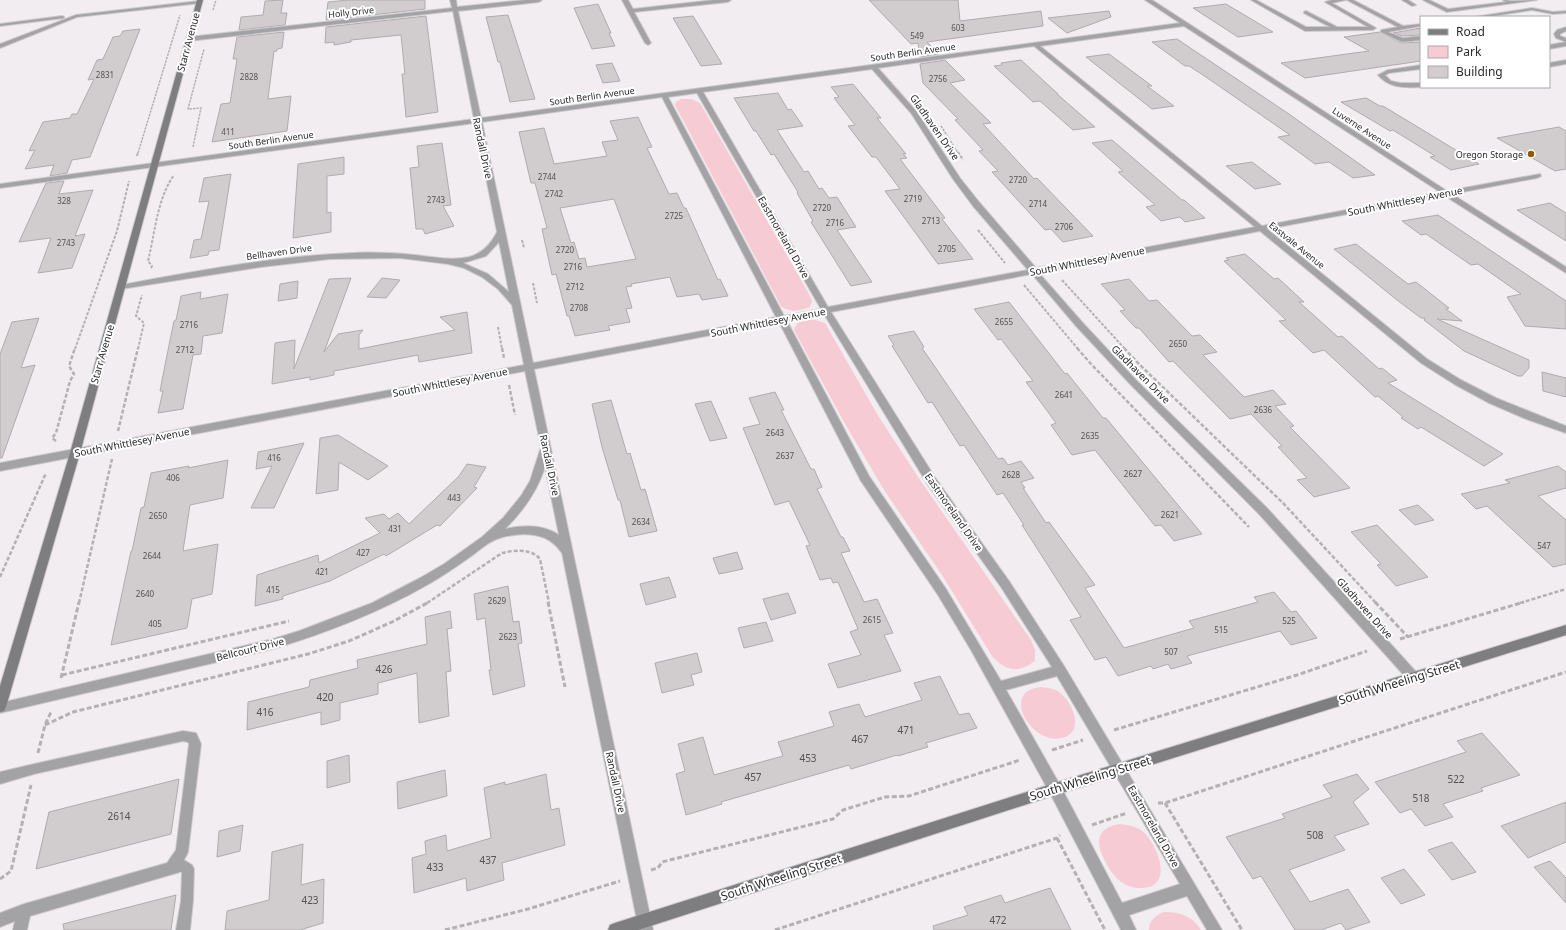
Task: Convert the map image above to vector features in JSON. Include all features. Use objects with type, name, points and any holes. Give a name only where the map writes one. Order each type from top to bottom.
[{"type":"street","name":"Holly Drive","points":[[189,39],[454,5],[539,0]]},
{"type":"street","points":[[625,0],[648,44]]},
{"type":"street","points":[[631,11],[728,0]]},
{"type":"street","name":"Luverne Avenue","points":[[1148,0],[1566,270]]},
{"type":"street","name":"Starr Avenue","points":[[0,708],[122,287],[199,1]]},
{"type":"street","name":"Randall Drive","points":[[454,5],[645,925]]},
{"type":"street","name":"South Berlin Avenue","points":[[0,186],[1185,24]]},
{"type":"street","name":"Eastvale Avenue","points":[[1036,44],[1411,352],[1434,368],[1495,402],[1566,430]]},
{"type":"street","name":"Gladhaven Drive","points":[[874,67],[914,112],[957,180],[976,204],[1107,355],[1263,510],[1414,678]]},
{"type":"street","name":"Eastmoreland Drive","points":[[699,90],[826,311],[925,471],[1005,584],[1060,670],[1215,930]]},
{"type":"street","points":[[664,95],[865,478],[942,592],[999,687],[1055,789],[1129,930]]},
{"type":"street","name":"South Whittlesey Avenue","points":[[0,467],[1537,176]]},
{"type":"street","name":"Bellhaven Drive","points":[[441,260],[465,260],[484,253],[493,246],[501,232]]},
{"type":"street","name":"Bellhaven Drive","points":[[122,287],[290,260],[336,255],[386,254],[441,260],[464,265],[488,277],[501,286],[516,307]]},
{"type":"street","name":"Bellcourt Drive","points":[[481,543],[498,530],[526,498],[539,473],[545,444]]},
{"type":"street","name":"Bellcourt Drive","points":[[0,708],[273,644],[321,629],[346,620],[410,590],[444,569],[491,536],[525,529],[549,535],[558,540],[566,548],[568,554]]},
{"type":"street","name":"South Wheeling Street","points":[[615,930],[645,925],[1055,789],[1566,630]]},
{"type":"street","points":[[999,687],[1060,670]]},
{"type":"street","points":[[1119,911],[1190,888]]},
{"type":"lane","points":[[1253,0],[1305,29],[1373,28],[1325,1]]},
{"type":"lane","points":[[1325,1],[1344,0]]},
{"type":"lane","points":[[1349,0],[1420,38]]},
{"type":"lane","points":[[1404,0],[1414,5]]},
{"type":"lane","points":[[1425,0],[1448,11],[1535,0]]},
{"type":"lane","points":[[1505,0],[1512,3]]},
{"type":"lane","points":[[0,25],[199,1]]},
{"type":"lane","points":[[1483,16],[1532,9],[1553,13],[1566,11]]},
{"type":"lane","points":[[1448,11],[1450,16]]},
{"type":"lane","points":[[1306,12],[1336,29]]},
{"type":"lane","points":[[0,46],[76,16]]},
{"type":"lane","points":[[1414,22],[1420,20]]},
{"type":"lane","points":[[1420,25],[1383,31],[1402,40],[1420,38]]},
{"type":"lane","points":[[1392,29],[1410,39]]},
{"type":"lane","points":[[1566,29],[1559,31],[1557,34],[1558,37],[1566,40]]},
{"type":"lane","points":[[1550,47],[1566,44]]},
{"type":"lane","points":[[1550,65],[1566,62]]},
{"type":"lane","points":[[1420,67],[1388,72],[1381,75],[1384,80],[1394,84],[1407,86],[1420,85]]},
{"type":"lane","points":[[0,778],[183,736],[192,737],[195,744],[182,852],[171,868]]},
{"type":"lane","points":[[0,920],[24,911],[181,865],[188,869],[183,930]]},
{"type":"lane","points":[[20,930],[24,911]]},
{"type":"path","points":[[0,879],[11,870],[45,725],[62,675],[144,323],[136,316],[145,283],[152,266],[148,261],[170,181],[174,176],[188,168],[190,160],[201,108],[188,109],[205,44],[208,42],[212,32],[208,28],[216,0]]},
{"type":"path","points":[[0,577],[51,458],[56,440],[52,438],[56,433],[70,381],[74,374],[69,366],[118,231],[119,218],[130,178],[126,176],[130,162],[136,157],[183,4]]},
{"type":"path","points":[[938,123],[965,163]]},
{"type":"path","points":[[522,240],[524,248]]},
{"type":"path","points":[[999,266],[1006,265]]},
{"type":"path","points":[[1052,268],[1122,346],[1270,490],[1408,637]]},
{"type":"path","points":[[533,283],[537,304]]},
{"type":"path","points":[[45,725],[73,712],[267,664],[349,641],[392,622],[436,598],[502,553],[520,550],[532,553],[540,559],[565,687]]},
{"type":"path","points":[[445,930],[528,909],[635,876],[658,868],[662,862],[833,819],[843,810],[885,797],[909,796],[1100,735],[1297,675],[1408,637],[1566,589]]},
{"type":"path","points":[[62,675],[294,620]]},
{"type":"path","points":[[775,930],[1057,838],[1061,835],[1158,803],[1165,803],[1566,672]]},
{"type":"path","points":[[1165,803],[1242,930]]},
{"type":"path","points":[[1057,838],[1105,930]]},
{"type":"green space","points":[[681,99],[691,99],[700,103],[809,294],[812,301],[810,307],[795,311],[788,310],[781,306],[675,105],[676,102]]},
{"type":"green space","points":[[812,319],[825,323],[877,414],[920,480],[1031,640],[1035,650],[1035,661],[1029,665],[1017,669],[1007,668],[992,656],[942,575],[884,490],[844,422],[794,330],[797,323]]},
{"type":"green space","points":[[1041,687],[1050,688],[1057,691],[1069,703],[1075,717],[1075,724],[1069,735],[1061,738],[1050,738],[1040,734],[1024,717],[1021,707],[1022,698],[1029,691]]},
{"type":"green space","points":[[1120,824],[1141,830],[1153,844],[1160,863],[1161,872],[1158,880],[1153,885],[1143,888],[1136,888],[1125,884],[1116,877],[1105,861],[1099,842],[1102,832],[1112,826]]},
{"type":"green space","points":[[1163,912],[1174,912],[1185,915],[1194,921],[1201,930],[1149,930],[1151,921]]},
{"type":"building","points":[[283,0],[281,13],[287,13],[285,25],[239,30],[241,17],[263,15],[265,1]]},
{"type":"building","points":[[348,0],[425,0],[425,9],[326,20],[328,2]]},
{"type":"building","points":[[869,0],[958,0],[960,21],[1041,11],[1043,26],[927,42],[939,54],[920,57],[918,43],[911,44]]},
{"type":"building","points":[[598,4],[615,46],[592,49],[574,8]]},
{"type":"building","points":[[1226,4],[1273,32],[1238,37],[1193,8]]},
{"type":"building","points":[[1109,11],[1111,17],[1067,33],[1048,18]]},
{"type":"building","points":[[508,15],[535,99],[510,102],[500,62],[498,62],[486,17]]},
{"type":"building","points":[[426,16],[438,112],[406,117],[402,74],[405,74],[401,35],[351,40],[351,42],[334,45],[334,42],[325,43],[326,27]]},
{"type":"building","points":[[693,16],[722,64],[701,66],[673,18]]},
{"type":"building","points":[[1420,28],[1420,35],[1403,36],[1393,33]]},
{"type":"building","points":[[140,29],[90,157],[72,160],[67,173],[50,176],[54,165],[25,169],[35,150],[29,151],[43,122],[70,118],[72,114],[77,114],[94,79],[88,80],[97,60],[103,59],[113,37],[120,36],[123,31]]},
{"type":"building","points":[[284,32],[282,48],[274,51],[268,99],[291,96],[287,131],[212,142],[221,104],[230,103],[237,59],[233,59],[237,37]]},
{"type":"building","points":[[1380,32],[1401,43],[1420,42],[1420,61],[1305,78],[1281,63],[1369,51],[1344,37]]},
{"type":"building","points":[[1177,39],[1286,112],[1375,175],[1353,178],[1329,162],[1315,164],[1278,137],[1290,135],[1203,75],[1189,66],[1185,66],[1152,42]]},
{"type":"building","points":[[1109,54],[1152,86],[1147,86],[1174,106],[1152,109],[1086,57]]},
{"type":"building","points":[[945,60],[965,80],[950,83],[991,123],[983,124],[1034,179],[1037,178],[1093,236],[1063,242],[1051,229],[1045,230],[992,172],[998,171],[979,151],[983,150],[955,120],[958,119],[923,83],[920,64]]},
{"type":"building","points":[[1021,60],[1095,127],[1073,130],[1040,101],[1033,102],[994,66],[1002,65],[1001,63]]},
{"type":"building","points":[[612,63],[620,81],[603,83],[596,65]]},
{"type":"building","points":[[853,84],[881,118],[877,118],[906,154],[903,154],[907,158],[900,159],[945,218],[942,219],[973,259],[938,264],[885,191],[900,189],[876,157],[872,157],[848,126],[855,125],[834,98],[839,97],[831,87]]},
{"type":"building","points":[[778,93],[788,110],[791,109],[803,126],[777,130],[804,172],[808,171],[819,189],[822,188],[829,198],[837,197],[856,227],[837,230],[872,282],[851,286],[811,222],[813,221],[797,193],[798,192],[774,154],[771,155],[756,131],[754,131],[734,98]]},
{"type":"building","points":[[1366,98],[1380,106],[1383,106],[1479,164],[1451,170],[1430,157],[1435,156],[1393,130],[1390,131],[1341,102]]},
{"type":"building","points":[[638,117],[652,147],[647,148],[669,194],[677,193],[684,208],[686,208],[718,280],[720,279],[728,296],[702,300],[699,294],[677,297],[670,277],[631,284],[632,286],[626,287],[632,308],[626,309],[630,322],[608,326],[610,330],[575,336],[569,316],[567,316],[556,274],[552,275],[542,229],[547,228],[535,183],[531,183],[519,132],[544,128],[554,164],[607,156],[602,142],[618,140],[610,121]],"holes":[[[614,199],[636,259],[587,267],[585,258],[579,259],[574,242],[571,243],[560,208]]]},
{"type":"building","points":[[1559,127],[1566,131],[1566,169],[1555,171],[1497,138]]},
{"type":"building","points":[[1112,140],[1205,218],[1185,222],[1180,217],[1161,221],[1146,207],[1155,205],[1118,172],[1123,171],[1092,143]]},
{"type":"building","points":[[442,143],[451,205],[443,206],[454,226],[425,234],[423,229],[416,229],[410,168],[419,167],[417,146]]},
{"type":"building","points":[[344,157],[344,174],[327,176],[327,213],[331,212],[331,232],[293,238],[298,164]]},
{"type":"building","points":[[1252,162],[1281,184],[1255,189],[1226,166]]},
{"type":"building","points":[[231,174],[219,250],[209,251],[208,255],[190,258],[194,240],[201,239],[209,201],[199,202],[204,178]]},
{"type":"building","points":[[64,181],[59,194],[93,190],[75,236],[85,234],[72,268],[38,273],[51,238],[19,242],[46,183]]},
{"type":"building","points":[[1550,203],[1566,213],[1566,241],[1517,210]]},
{"type":"building","points":[[1438,215],[1566,301],[1566,329],[1525,326],[1507,297],[1521,294],[1478,264],[1471,265],[1426,234],[1421,235],[1402,221]]},
{"type":"building","points":[[1356,244],[1408,284],[1416,282],[1449,308],[1446,309],[1462,321],[1437,319],[1529,360],[1529,368],[1522,376],[1518,376],[1464,351],[1424,320],[1425,318],[1421,318],[1397,300],[1334,249]]},
{"type":"building","points":[[1245,254],[1274,279],[1278,278],[1304,302],[1299,302],[1338,337],[1342,336],[1379,369],[1382,368],[1397,380],[1388,383],[1503,454],[1484,466],[1421,427],[1418,429],[1401,418],[1403,417],[1378,396],[1375,397],[1324,350],[1313,353],[1279,321],[1286,320],[1224,261],[1229,260],[1226,258]]},
{"type":"building","points":[[351,278],[324,352],[338,334],[363,330],[359,335],[359,349],[455,330],[440,317],[467,312],[472,353],[419,362],[418,355],[334,371],[334,375],[310,380],[310,377],[272,384],[275,343],[295,340],[294,369],[329,279]]},
{"type":"building","points":[[382,278],[400,280],[386,298],[367,297]]},
{"type":"building","points":[[1129,279],[1149,301],[1157,300],[1192,336],[1200,335],[1217,352],[1203,355],[1244,397],[1273,390],[1286,404],[1275,406],[1294,426],[1290,427],[1350,488],[1314,497],[1297,480],[1307,478],[1278,447],[1282,446],[1251,414],[1230,419],[1173,361],[1169,362],[1139,328],[1136,328],[1120,311],[1125,310],[1101,284]]},
{"type":"building","points":[[298,281],[297,298],[278,301],[280,284]]},
{"type":"building","points":[[201,292],[200,299],[228,294],[222,333],[203,336],[201,354],[193,355],[183,409],[158,413],[163,391],[160,391],[166,360],[181,296]]},
{"type":"building","points":[[1009,302],[1065,374],[1067,373],[1103,418],[1106,418],[1202,534],[1174,541],[1161,525],[1155,526],[1095,450],[1072,455],[1051,425],[1056,423],[1026,382],[1033,381],[1001,339],[998,340],[974,309]]},
{"type":"building","points":[[39,318],[21,368],[35,365],[2,458],[0,458],[0,354],[12,322]]},
{"type":"building","points":[[914,331],[924,347],[922,348],[998,459],[1003,458],[1008,465],[1021,461],[1034,478],[1021,482],[1025,488],[1023,488],[1046,523],[1049,522],[1095,585],[1085,588],[1124,648],[1194,628],[1189,621],[1258,602],[1254,597],[1274,592],[1291,612],[1296,611],[1317,638],[1291,645],[1280,631],[1187,656],[1192,663],[1171,669],[1168,664],[1153,669],[1151,666],[1118,676],[1106,657],[1095,660],[1070,620],[1081,617],[1022,525],[1024,525],[1003,493],[997,495],[964,445],[960,446],[932,402],[928,403],[892,346],[894,345],[888,336]]},
{"type":"building","points":[[1542,372],[1566,378],[1566,397],[1543,391]]},
{"type":"building","points":[[775,392],[784,410],[781,410],[811,469],[814,469],[822,487],[817,489],[841,537],[843,537],[850,551],[841,553],[864,602],[877,599],[893,633],[884,635],[901,671],[838,688],[828,664],[861,655],[850,632],[858,629],[838,582],[833,583],[831,578],[820,580],[806,546],[810,545],[789,501],[775,505],[743,428],[760,424],[749,398]]},
{"type":"building","points":[[611,400],[627,454],[630,453],[641,490],[645,489],[657,531],[629,537],[620,500],[618,500],[602,447],[592,404]]},
{"type":"building","points":[[711,401],[727,438],[710,441],[695,404]]},
{"type":"building","points":[[338,435],[388,466],[368,480],[339,462],[338,490],[316,494],[320,438]]},
{"type":"building","points":[[304,443],[274,508],[251,508],[272,466],[256,469],[258,452]]},
{"type":"building","points":[[228,460],[223,498],[190,505],[183,551],[218,544],[212,594],[192,599],[187,628],[111,645],[141,508],[144,507],[151,473],[189,466],[188,468]]},
{"type":"building","points":[[467,464],[486,467],[474,487],[477,488],[440,526],[437,525],[386,556],[384,554],[330,581],[283,596],[283,599],[255,606],[257,575],[318,555],[319,563],[380,533],[365,518],[384,514],[389,519],[398,513],[409,524],[459,476]]},
{"type":"building","points":[[1558,466],[1566,472],[1566,488],[1538,496],[1566,520],[1566,564],[1553,567],[1487,506],[1476,509],[1461,494],[1510,483],[1505,480]]},
{"type":"building","points":[[1418,505],[1434,520],[1415,525],[1399,510]]},
{"type":"building","points":[[1377,525],[1428,577],[1396,586],[1377,565],[1381,564],[1351,532]]},
{"type":"building","points":[[737,552],[743,569],[719,574],[713,558]]},
{"type":"building","points":[[669,577],[676,597],[646,605],[640,584]]},
{"type":"building","points":[[508,586],[513,622],[519,621],[522,643],[518,644],[525,686],[493,695],[489,670],[491,670],[485,618],[477,620],[474,594]]},
{"type":"building","points":[[788,593],[796,613],[771,620],[763,599]]},
{"type":"building","points":[[450,611],[452,628],[447,629],[451,671],[446,672],[449,716],[419,723],[417,673],[378,683],[378,694],[340,703],[340,720],[321,725],[321,712],[247,730],[248,702],[309,687],[310,680],[358,668],[357,660],[427,644],[425,617]]},
{"type":"building","points":[[766,622],[773,641],[744,648],[738,628]]},
{"type":"building","points":[[697,653],[702,672],[691,675],[694,685],[662,693],[655,663]]},
{"type":"building","points":[[940,676],[959,715],[969,713],[977,728],[926,743],[928,747],[898,756],[897,755],[851,769],[849,765],[721,802],[722,804],[686,815],[676,774],[685,771],[678,744],[703,737],[714,775],[783,756],[778,742],[834,726],[829,712],[859,704],[865,717],[922,700],[914,683]]},
{"type":"building","points":[[1482,733],[1520,775],[1481,788],[1483,791],[1443,804],[1453,817],[1425,826],[1411,809],[1400,813],[1375,782],[1466,752],[1457,741]]},
{"type":"building","points":[[349,755],[350,782],[327,788],[327,761]]},
{"type":"building","points":[[445,770],[447,796],[398,809],[397,782]]},
{"type":"building","points":[[546,774],[551,810],[559,808],[565,845],[502,863],[504,880],[467,891],[466,878],[414,893],[412,858],[426,854],[425,841],[446,835],[447,851],[491,838],[484,788],[505,782],[505,785]]},
{"type":"building","points":[[1357,774],[1369,789],[1353,802],[1369,824],[1334,836],[1345,850],[1289,870],[1310,902],[1348,889],[1370,922],[1346,930],[1341,923],[1321,930],[1295,930],[1261,876],[1253,879],[1226,837],[1285,818],[1282,814],[1332,797],[1323,785]]},
{"type":"building","points":[[179,779],[171,834],[36,869],[49,812]]},
{"type":"building","points":[[1566,802],[1566,842],[1528,858],[1501,826]]},
{"type":"building","points":[[243,825],[240,851],[217,857],[219,831]]},
{"type":"building","points":[[1452,842],[1476,872],[1452,880],[1428,850]]},
{"type":"building","points":[[303,844],[301,885],[324,879],[323,923],[300,930],[225,930],[227,911],[269,900],[272,852]]},
{"type":"building","points":[[1550,861],[1566,878],[1566,903],[1534,867]]},
{"type":"building","points":[[1404,869],[1425,895],[1401,904],[1381,878]]},
{"type":"building","points":[[1050,888],[1071,930],[934,930],[933,926],[968,915],[964,907],[1001,895],[1005,903]]},
{"type":"building","points":[[176,895],[171,930],[64,930],[63,924]]},
{"type":"place","name":"Oregon Storage","points":[[1531,154]]}]
